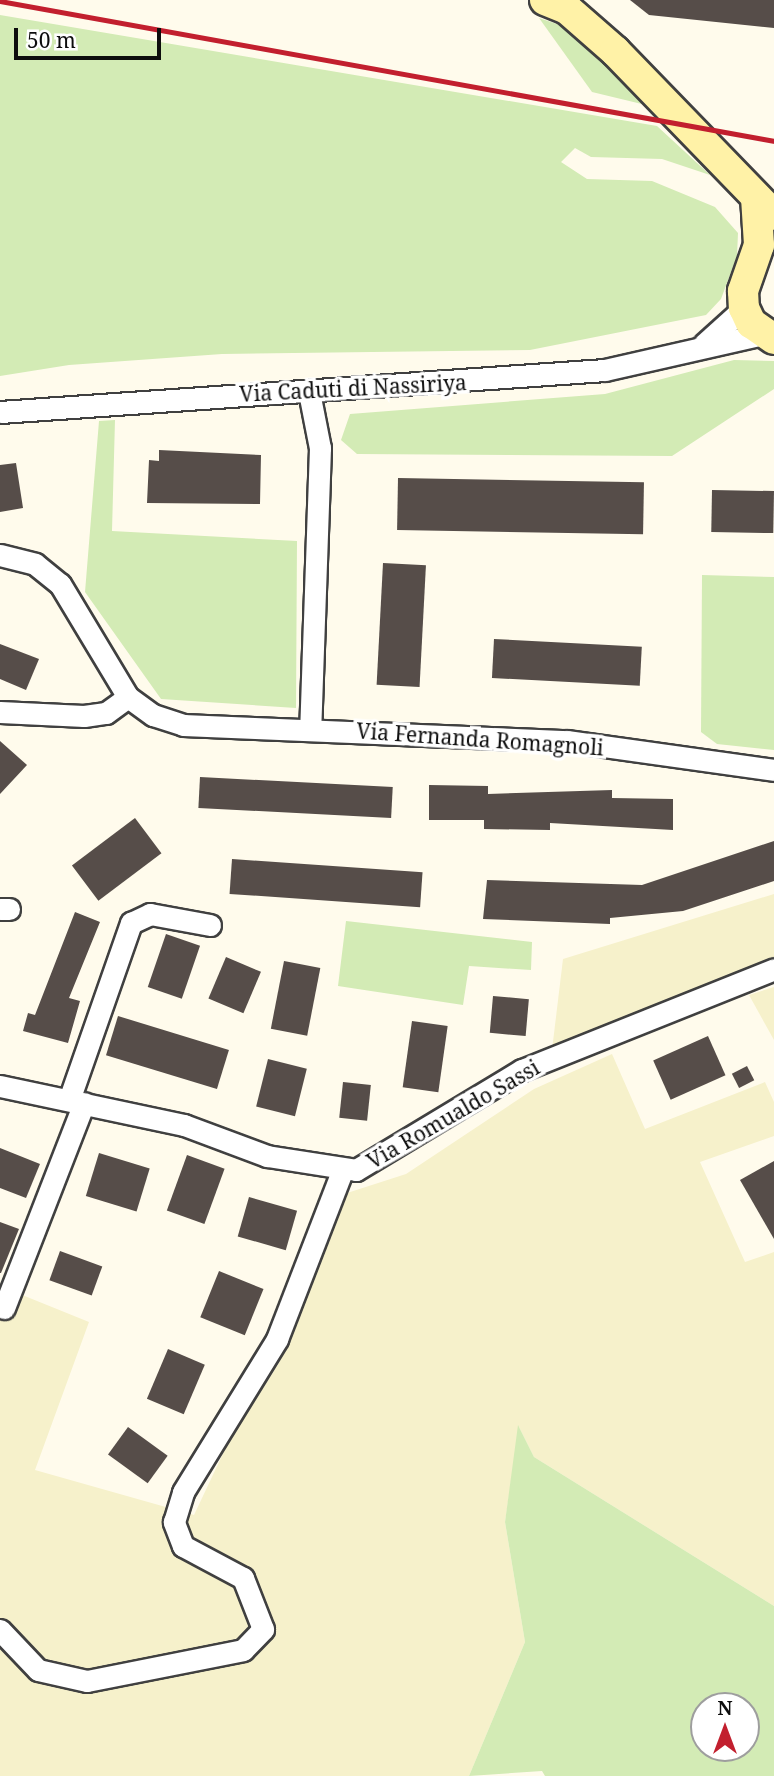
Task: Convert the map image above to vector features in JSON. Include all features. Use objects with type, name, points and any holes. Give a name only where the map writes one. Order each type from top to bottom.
[{"type":"main road","points":[[545,0],[567,9],[615,51],[765,206],[759,245],[748,274],[744,308],[769,337]]},
{"type":"main road","points":[[748,274],[774,252]]},
{"type":"street","name":"Via Caduti di Nassiriya","points":[[703,346],[744,308]]},
{"type":"street","name":"Via Caduti di Nassiriya","points":[[0,412],[605,370],[703,346],[769,337]]},
{"type":"street","points":[[309,392],[320,448],[310,729]]},
{"type":"street","name":"Via Fernanda Romagnoli","points":[[0,555],[34,564],[60,584],[128,697],[153,715],[183,725],[568,741],[774,771]]},
{"type":"street","points":[[0,712],[83,716],[106,713],[128,697]]},
{"type":"street","points":[[4,1308],[76,1102],[131,923],[150,914],[209,925]]},
{"type":"street","name":"Via Romualdo Sassi","points":[[0,1086],[184,1125],[267,1156],[343,1169],[391,1154],[522,1070],[774,969]]},
{"type":"street","points":[[0,1630],[38,1670],[87,1681],[243,1650],[262,1629],[243,1578],[183,1546],[174,1522],[183,1492],[277,1339],[343,1169]]},
{"type":"shaded area","points":[[774,894],[774,958],[552,1050],[563,959]]},
{"type":"shaded area","points":[[774,987],[774,1040],[749,995]]},
{"type":"shaded area","points":[[612,1054],[645,1129],[765,1082],[774,1102],[774,1136],[700,1162],[745,1262],[774,1252],[774,1606],[534,1457],[519,1427],[505,1522],[525,1642],[469,1776],[0,1776],[0,1286],[89,1322],[35,1470],[194,1515],[228,1443],[279,1363],[344,1194],[406,1174],[534,1089]]},
{"type":"green space","points":[[0,15],[657,126],[710,175],[662,159],[591,157],[575,148],[561,162],[587,179],[652,181],[715,207],[738,233],[737,256],[721,299],[706,315],[530,350],[222,354],[69,365],[0,376]]},
{"type":"green space","points":[[539,18],[569,28],[650,106],[592,92]]},
{"type":"green space","points":[[734,360],[774,361],[774,389],[672,456],[357,454],[341,440],[350,414],[605,394]]},
{"type":"green space","points":[[115,420],[112,531],[297,541],[296,708],[161,699],[85,592],[99,421]]},
{"type":"green space","points":[[702,575],[774,577],[774,750],[717,744],[701,732]]},
{"type":"green space","points":[[346,921],[532,942],[531,970],[469,966],[463,1005],[338,986]]},
{"type":"green space","points":[[518,1425],[534,1457],[774,1606],[774,1776],[545,1776],[542,1771],[469,1776],[525,1642],[505,1522]]},
{"type":"building","points":[[630,0],[774,0],[774,28],[649,15]]},
{"type":"building","points":[[159,450],[261,455],[260,504],[147,503],[149,460],[159,461]]},
{"type":"building","points":[[16,463],[23,508],[0,512],[0,465]]},
{"type":"building","points":[[398,478],[644,482],[643,534],[397,530]]},
{"type":"building","points":[[712,490],[774,491],[773,533],[711,532]]},
{"type":"building","points":[[383,563],[426,565],[420,687],[377,685]]},
{"type":"building","points":[[494,639],[642,647],[640,686],[492,678]]},
{"type":"building","points":[[0,644],[39,659],[26,690],[0,679]]},
{"type":"building","points":[[0,741],[27,765],[0,794]]},
{"type":"building","points":[[200,777],[393,787],[391,818],[198,808]]},
{"type":"building","points":[[429,785],[488,786],[488,794],[612,790],[612,798],[673,799],[673,830],[550,823],[550,830],[484,829],[484,820],[429,820]]},
{"type":"building","points":[[135,818],[161,853],[98,901],[72,866]]},
{"type":"building","points":[[774,841],[774,881],[683,911],[610,918],[610,924],[483,919],[487,880],[642,885]]},
{"type":"building","points":[[232,859],[423,872],[420,907],[230,894]]},
{"type":"building","points":[[75,912],[100,922],[69,998],[80,1001],[68,1043],[23,1031],[28,1013],[35,1015]]},
{"type":"building","points":[[166,934],[200,946],[182,999],[148,987]]},
{"type":"building","points":[[226,957],[261,972],[243,1013],[208,998]]},
{"type":"building","points":[[284,961],[320,968],[307,1036],[271,1029]]},
{"type":"building","points":[[493,996],[529,999],[526,1036],[490,1033]]},
{"type":"building","points":[[118,1016],[229,1050],[217,1089],[106,1055]]},
{"type":"building","points":[[412,1021],[448,1026],[438,1092],[403,1087]]},
{"type":"building","points":[[708,1036],[725,1075],[671,1100],[653,1060]]},
{"type":"building","points":[[268,1059],[307,1069],[295,1116],[256,1107]]},
{"type":"building","points":[[747,1066],[754,1080],[739,1088],[732,1074]]},
{"type":"building","points":[[343,1082],[371,1085],[367,1121],[339,1118]]},
{"type":"building","points":[[0,1148],[40,1164],[26,1198],[0,1188]]},
{"type":"building","points":[[99,1153],[150,1168],[137,1212],[86,1196]]},
{"type":"building","points":[[187,1155],[225,1169],[204,1224],[167,1210]]},
{"type":"building","points":[[774,1161],[774,1239],[740,1180]]},
{"type":"building","points":[[249,1197],[297,1211],[286,1250],[238,1236]]},
{"type":"building","points":[[0,1222],[19,1229],[1,1273],[0,1273]]},
{"type":"building","points":[[60,1251],[102,1266],[92,1296],[49,1280]]},
{"type":"building","points":[[219,1271],[264,1289],[245,1335],[200,1317]]},
{"type":"building","points":[[168,1349],[205,1365],[184,1414],[147,1399]]},
{"type":"building","points":[[128,1427],[168,1456],[148,1483],[108,1455]]},
{"type":"railway","points":[[0,1],[774,141]]}]
